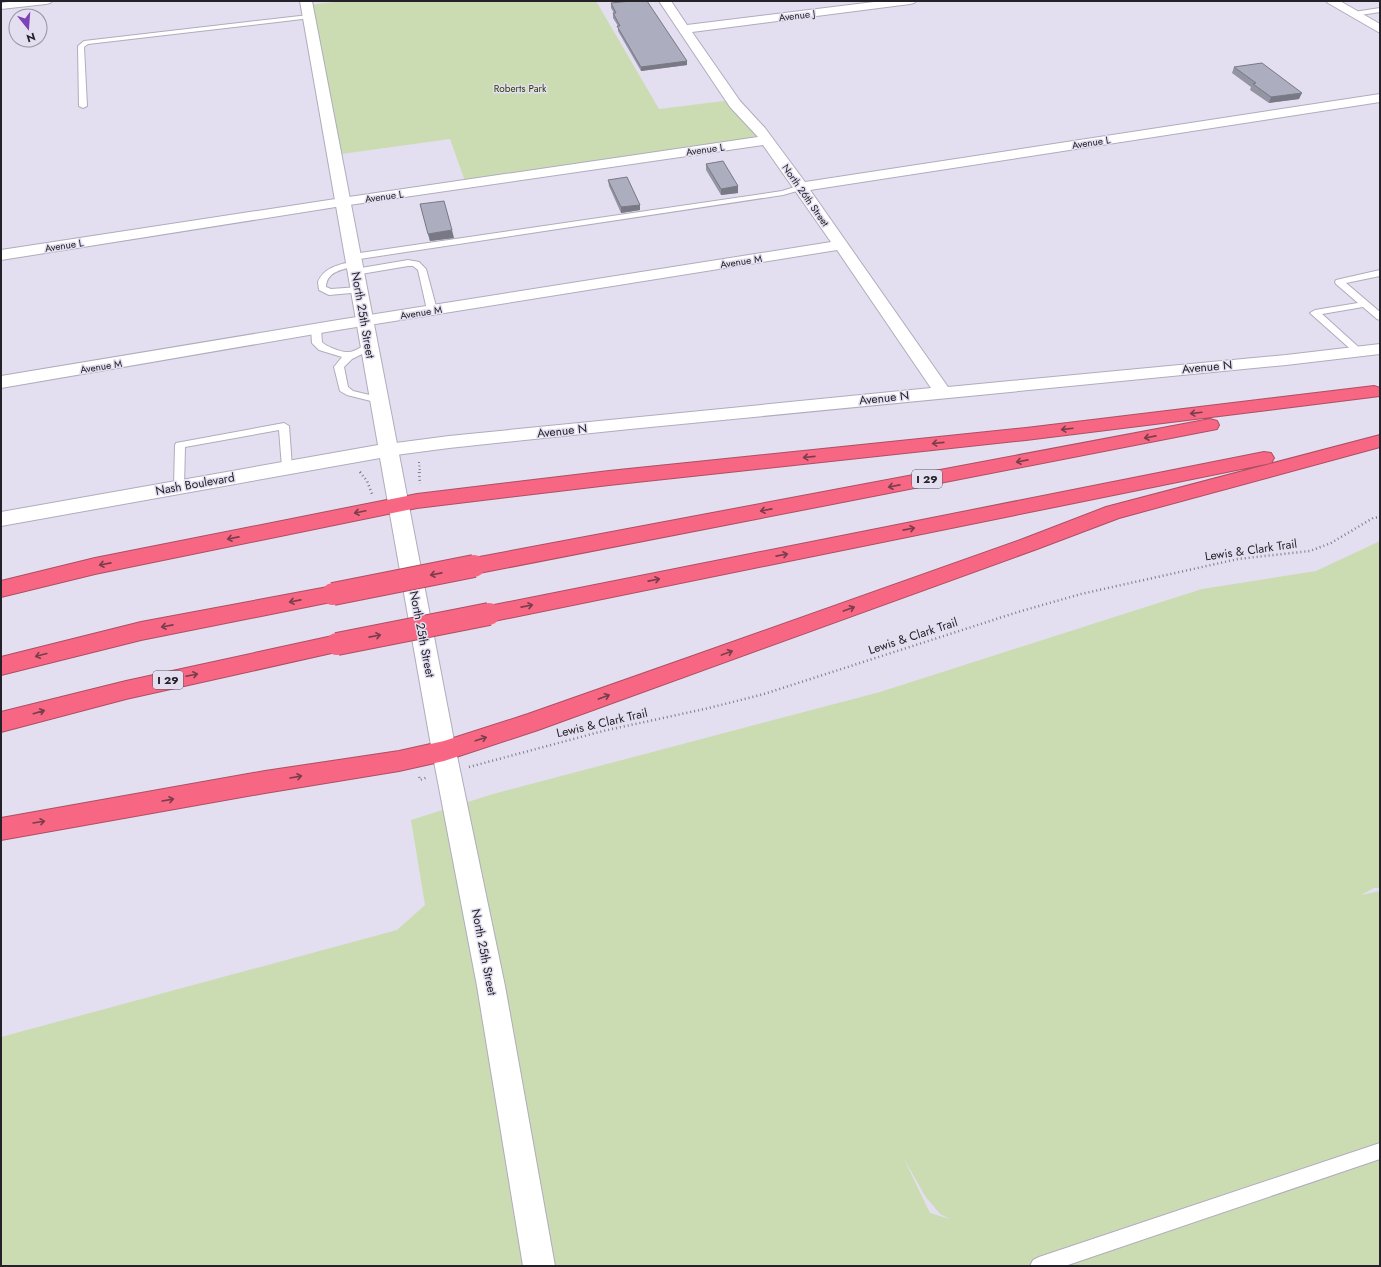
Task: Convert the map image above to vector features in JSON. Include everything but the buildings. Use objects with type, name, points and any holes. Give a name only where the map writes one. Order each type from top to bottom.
[{"type":"highway","points":[[1,589],[95,566],[398,504],[624,476],[1026,434],[1377,392]]},
{"type":"highway","name":"I 29","points":[[1,666],[141,631],[1377,392]]},
{"type":"highway","name":"I 29","points":[[1,722],[62,705],[166,680],[337,644],[1218,467],[1380,436]]},
{"type":"highway","points":[[1,829],[110,811],[272,781],[399,761],[447,762],[530,723],[1030,544],[1113,512],[1380,441]]},
{"type":"street","points":[[1,6],[46,1]]},
{"type":"street","name":"North 25th Street","points":[[306,1],[398,504],[491,986],[539,1266]]},
{"type":"street","name":"North 26th Street","points":[[665,1],[735,104],[767,140],[801,187],[943,392]]},
{"type":"street","name":"Avenue J","points":[[684,29],[910,1]]},
{"type":"street","points":[[1332,1],[1380,29]]},
{"type":"street","name":"Avenue L","points":[[801,187],[1380,98]]},
{"type":"street","name":"Avenue L","points":[[1,255],[342,202],[767,140]]},
{"type":"street","name":"Avenue M","points":[[1,382],[364,321],[841,245]]},
{"type":"street","name":"Avenue N","points":[[388,450],[456,441],[943,392],[1286,360],[1380,349]]},
{"type":"street","name":"Nash Boulevard","points":[[1,519],[179,486],[388,450]]},
{"type":"lane","points":[[1354,14],[1380,10]]},
{"type":"lane","points":[[83,106],[81,46],[86,42],[309,16]]},
{"type":"lane","points":[[359,290],[329,292],[322,288],[321,283],[326,273],[354,264],[784,193],[801,187]]},
{"type":"lane","points":[[354,264],[416,264],[422,269],[432,310]]},
{"type":"lane","points":[[1380,273],[1339,282],[1380,317]]},
{"type":"lane","points":[[1359,352],[1315,312],[1365,304]]},
{"type":"lane","points":[[316,329],[318,343],[322,348],[350,356]]},
{"type":"lane","points":[[369,347],[342,361],[339,367],[343,389],[350,393],[379,400]]},
{"type":"lane","points":[[179,486],[180,446],[284,426],[287,467]]},
{"type":"lane","points":[[1039,1266],[1380,1151]]},
{"type":"path","name":"Lewis & Clark Trail","points":[[447,762],[603,731],[709,708],[764,694],[1018,612],[1081,594],[1238,559],[1310,551],[1331,543],[1373,518],[1380,517]]},
{"type":"green space","name":"Roberts Park","points":[[344,1],[596,1],[659,109],[732,100],[767,140],[466,184],[450,139],[334,155],[307,5]]},
{"type":"green space","points":[[1380,541],[1380,888],[1374,888],[1361,895],[1380,891],[1380,1266],[1,1266],[1,1037],[397,930],[425,905],[411,820],[493,794],[880,692],[1202,589],[1316,571]],"holes":[[[903,1157],[925,1196],[940,1214],[950,1219],[930,1213]]]}]
